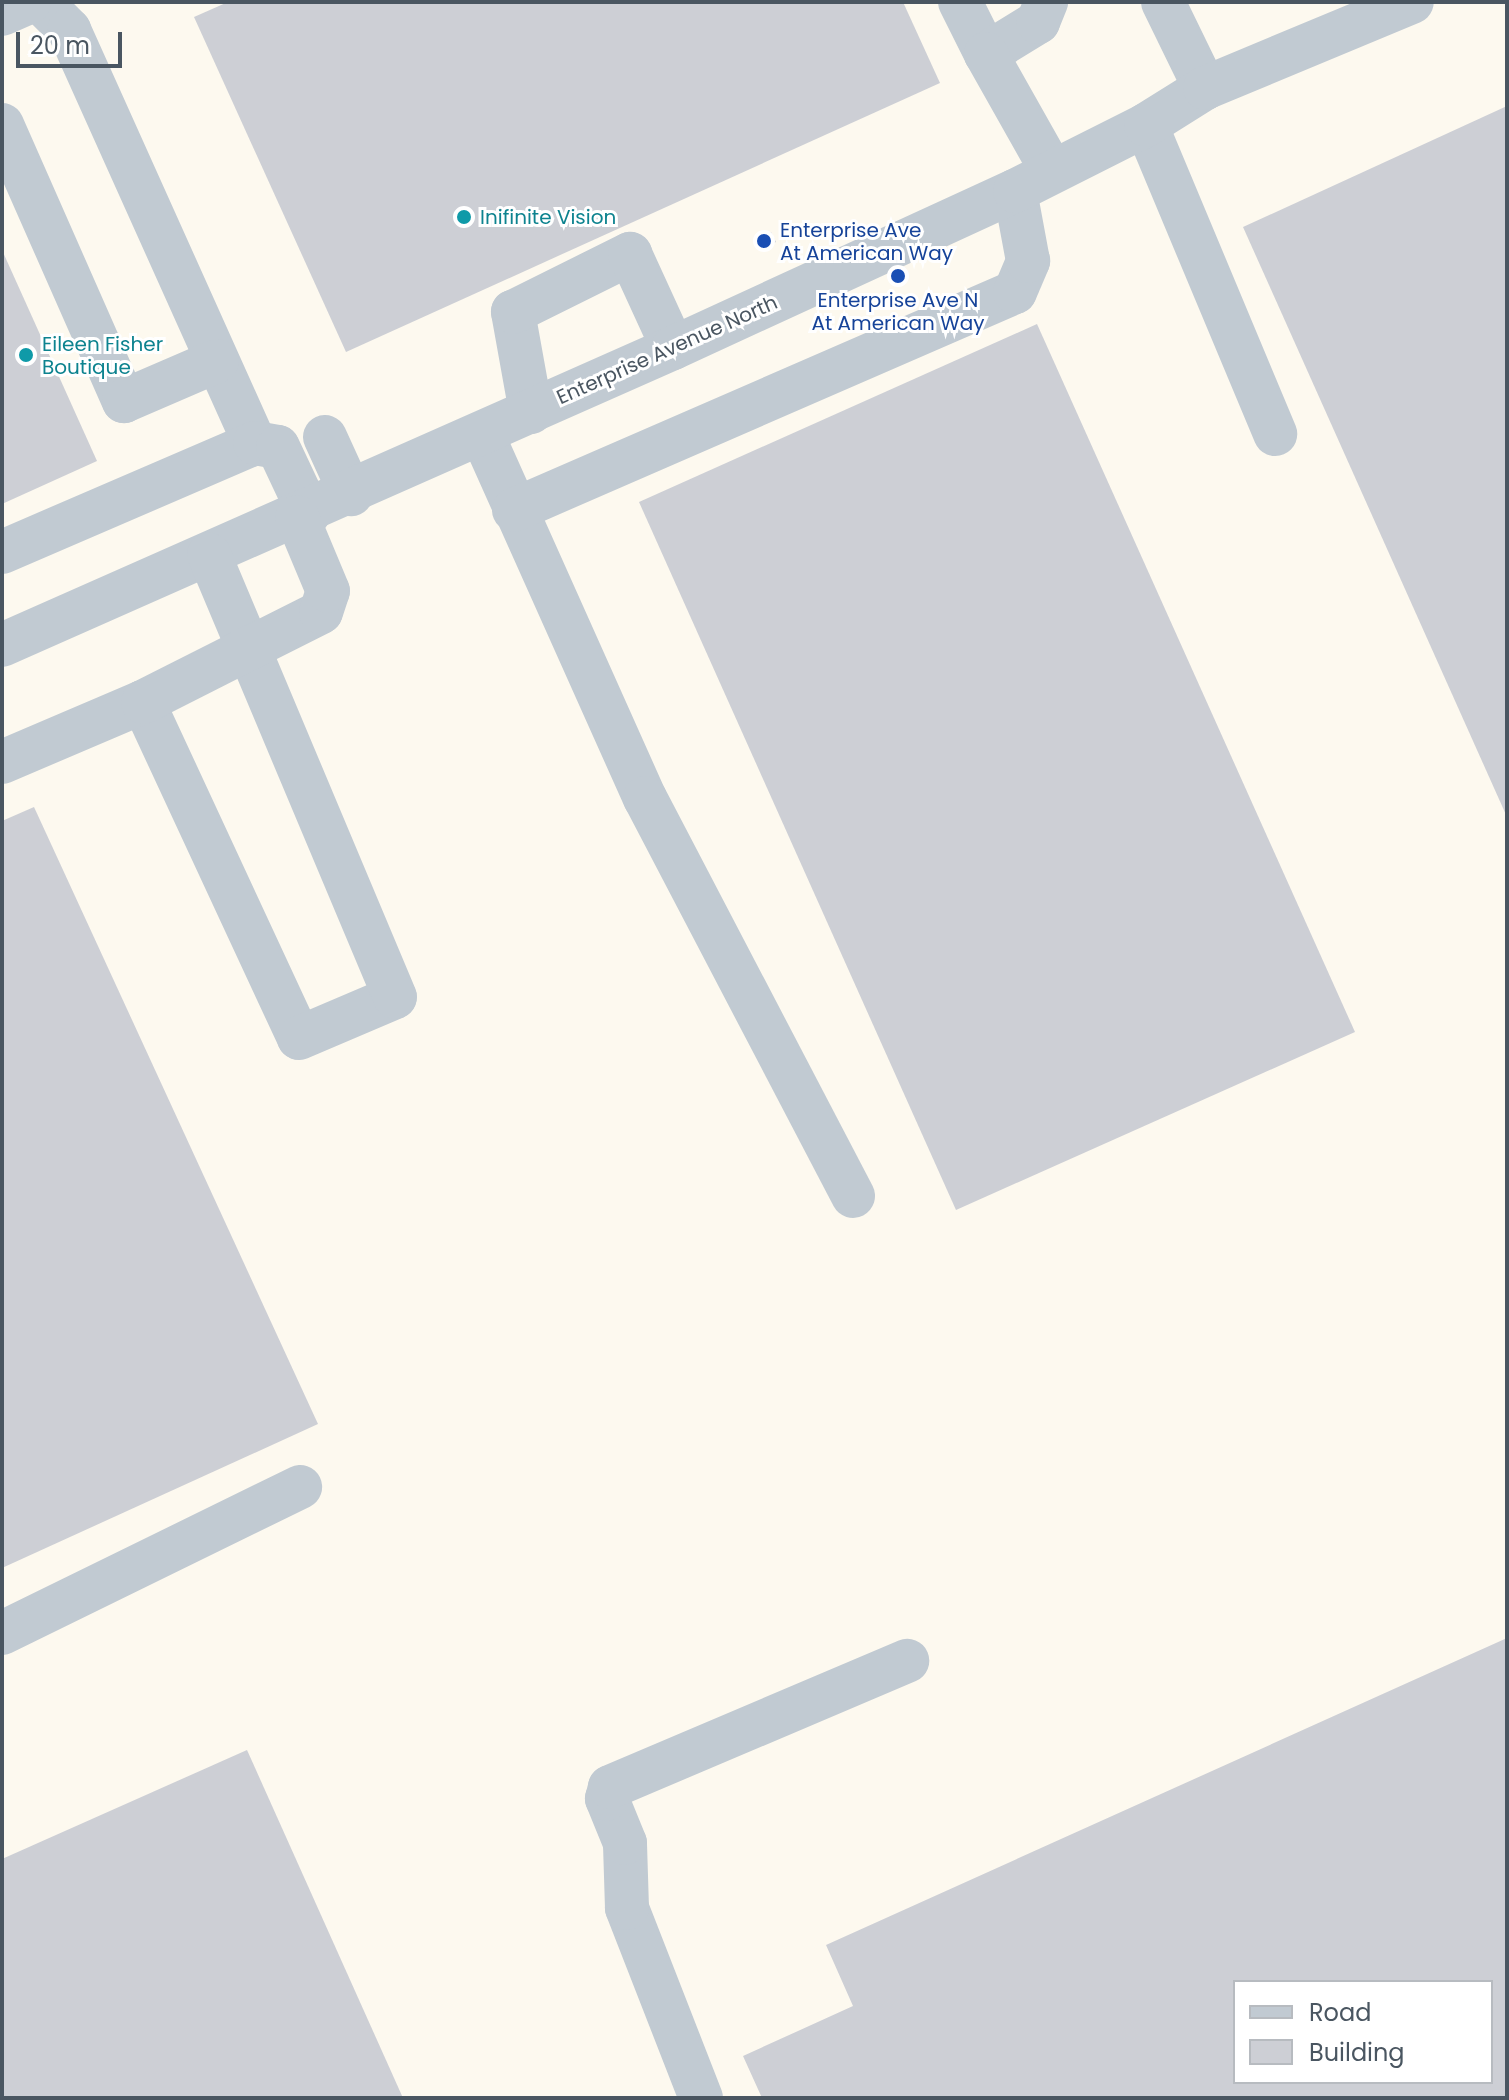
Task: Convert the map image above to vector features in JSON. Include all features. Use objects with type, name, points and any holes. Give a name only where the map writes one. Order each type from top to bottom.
[{"type":"street","points":[[2,14],[29,2]]},
{"type":"street","points":[[41,2],[69,30],[255,443]]},
{"type":"street","points":[[514,510],[1015,292],[1028,261],[1034,181],[986,54],[960,2]]},
{"type":"street","points":[[986,54],[1038,22],[1046,2]]},
{"type":"street","points":[[1163,2],[1205,88]]},
{"type":"street","name":"Enterprise Avenue North","points":[[2,645],[351,494],[673,348],[1034,181],[1146,125],[1205,88],[1412,2]]},
{"type":"street","points":[[2,125],[124,401],[217,361]]},
{"type":"street","points":[[1146,125],[1275,434]]},
{"type":"street","points":[[531,412],[513,312],[630,254],[673,348]]},
{"type":"street","points":[[482,434],[645,798],[853,1196]]},
{"type":"street","points":[[325,437],[351,494]]},
{"type":"street","points":[[2,552],[255,443],[278,447],[328,591],[321,612],[143,702],[2,762]]},
{"type":"street","points":[[143,702],[299,1038],[395,997],[209,555]]},
{"type":"street","points":[[2,1633],[300,1487]]},
{"type":"street","points":[[701,2098],[627,1908],[625,1843],[607,1799],[610,1787],[907,1661]]},
{"type":"shaded area","points":[[2,2],[1507,2],[1507,2098],[2,2098]]},
{"type":"building","name":"Inifinite Vision","points":[[228,2],[903,2],[940,83],[346,352],[194,17]]},
{"type":"building","points":[[1507,106],[1507,817],[1243,227]]},
{"type":"building","points":[[771,232],[776,242],[760,250],[755,239]]},
{"type":"building","name":"Eileen Fisher Boutique","points":[[2,250],[97,461],[2,504]]},
{"type":"building","points":[[1037,324],[1355,1032],[956,1210],[639,502]]},
{"type":"building","points":[[34,807],[318,1424],[2,1568],[2,821]]},
{"type":"building","points":[[1507,1638],[1507,2098],[762,2098],[743,2056],[853,2006],[826,1945]]},
{"type":"building","points":[[247,1750],[403,2098],[2,2098],[2,1859]]},
{"type":"place","name":"Inifinite Vision","points":[[464,217]]},
{"type":"place","name":"Enterprise Ave At American Way","points":[[764,241]]},
{"type":"place","name":"Enterprise Ave N At American Way","points":[[898,276]]},
{"type":"place","name":"Eileen Fisher Boutique","points":[[26,355]]}]
